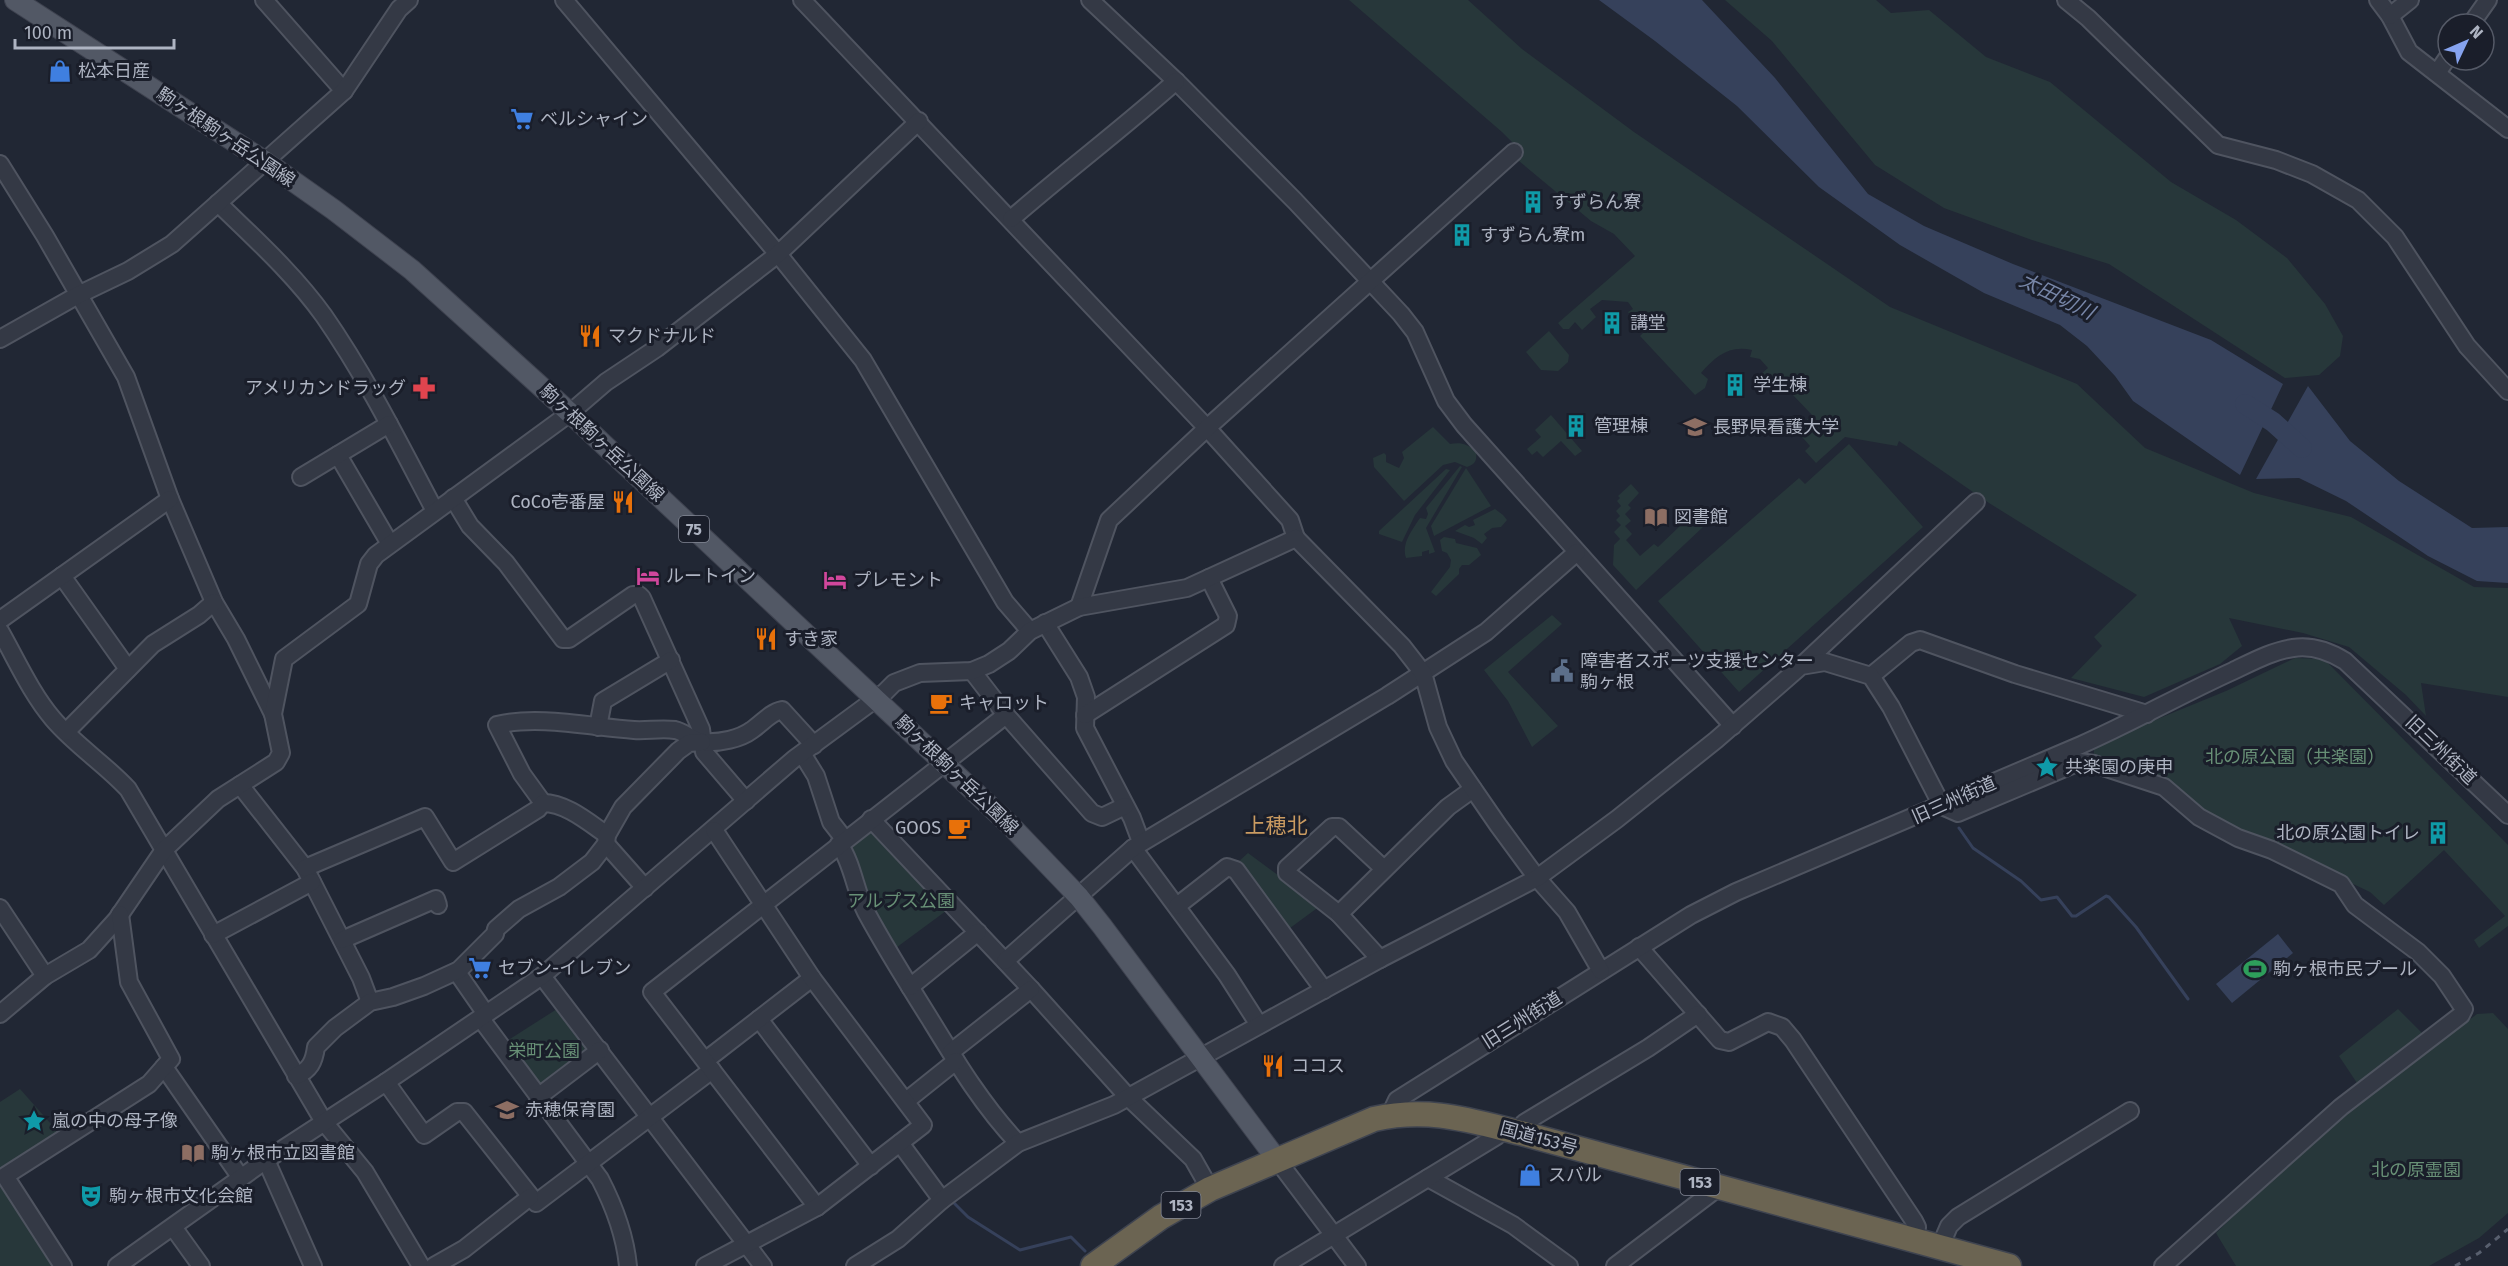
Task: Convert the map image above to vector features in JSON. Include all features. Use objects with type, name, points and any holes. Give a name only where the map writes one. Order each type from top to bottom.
[{"type":"highway","name":"国道153号","points":[[1093,1266],[1161,1217],[1210,1189],[1358,1124],[1390,1115],[1437,1114],[1460,1117],[1510,1130],[2009,1266]]},
{"type":"main road","name":"駒ヶ根駒ヶ岳公園線","points":[[15,0],[266,162],[334,210],[412,270],[570,413],[945,763],[1011,826],[1079,897],[1278,1161]]},
{"type":"street","points":[[264,0],[344,91]]},
{"type":"street","points":[[0,339],[78,295],[128,271],[172,244],[344,91],[399,9],[409,0]]},
{"type":"street","points":[[564,0],[778,254],[863,360],[1005,602],[1037,627],[1079,677],[1086,697],[1085,728],[1125,806],[1137,845],[1259,1025]]},
{"type":"street","points":[[802,0],[919,121],[1207,428],[1290,520],[1296,538],[1402,646],[1423,673],[1438,727],[1454,761],[1537,878],[1567,912],[1601,971]]},
{"type":"street","points":[[1090,0],[1176,81],[1295,201],[1415,332],[1446,401],[1464,425],[1732,726]]},
{"type":"street","points":[[2066,0],[2088,18],[2218,146],[2285,163],[2312,174],[2358,200],[2395,237],[2467,346],[2508,391]]},
{"type":"street","points":[[2378,0],[2390,16],[2409,52],[2508,129]]},
{"type":"street","points":[[2390,16],[2410,0]]},
{"type":"street","points":[[1011,219],[1176,81]]},
{"type":"street","points":[[273,714],[284,659],[358,604],[369,564],[390,544],[570,413],[606,382],[657,348],[778,254],[919,121]]},
{"type":"street","points":[[1079,607],[1109,520],[1207,428],[1514,152]]},
{"type":"street","points":[[0,164],[126,377],[170,499],[214,602],[241,648],[273,714],[281,753],[276,762],[218,800],[164,850],[120,914],[89,950],[45,976],[0,1014]]},
{"type":"street","points":[[218,202],[283,265],[323,316],[369,385],[435,511]]},
{"type":"street","points":[[301,477],[389,424]]},
{"type":"street","points":[[338,455],[390,544]]},
{"type":"street","points":[[453,498],[470,526],[506,563],[563,639],[569,639],[633,595],[639,595],[701,729],[704,753],[746,801]]},
{"type":"street","points":[[0,620],[170,499]]},
{"type":"street","points":[[855,1266],[898,1239],[942,1200],[1018,1143],[1095,1113],[1128,1097],[1380,959],[1537,878],[1617,819],[1732,726],[1801,666],[1976,502]]},
{"type":"street","points":[[117,1266],[266,1160],[386,1083],[542,976],[794,759],[894,683],[920,673],[972,671],[989,664],[1009,651],[1037,627],[1079,607],[1187,588],[1296,538]]},
{"type":"street","points":[[1005,961],[1137,845],[1423,673],[1486,632],[1577,552]]},
{"type":"street","points":[[62,576],[128,669]]},
{"type":"street","points":[[1086,715],[1226,625],[1228,616],[1209,578]]},
{"type":"street","points":[[66,732],[163,635],[199,615],[214,602]]},
{"type":"street","points":[[0,631],[37,697],[66,732],[128,789],[324,1122],[365,1172],[421,1266]]},
{"type":"street","points":[[1871,676],[1911,643],[1920,640],[2015,674],[2147,714]]},
{"type":"street","name":"旧三州街道","points":[[1390,1115],[1397,1100],[1692,915],[1736,892],[2081,745],[2147,714],[2204,683],[2266,656],[2294,647],[2318,648],[2345,661],[2508,815]]},
{"type":"street","points":[[598,727],[603,701],[671,660]]},
{"type":"street","points":[[1801,666],[1825,662],[1871,676],[1891,707],[1942,806],[1958,813],[2079,762],[2094,764],[2164,787],[2199,817],[2234,836],[2272,850],[2341,884],[2355,905],[2418,952],[2442,976],[2464,1009],[2461,1015],[2308,1135],[2163,1266]]},
{"type":"street","points":[[972,671],[1006,716],[1092,813],[1102,817],[1125,806]]},
{"type":"street","points":[[296,1076],[310,1066],[315,1058],[316,1047],[370,1002],[424,986],[459,970],[508,918],[583,870],[598,855],[623,807],[689,743],[726,741],[750,732],[782,710],[808,750],[831,822],[842,842],[862,905],[953,1057],[993,1115],[1018,1143]]},
{"type":"street","points":[[817,1207],[652,992],[763,903],[1006,716]]},
{"type":"street","points":[[645,888],[606,839],[579,816],[557,806],[543,803],[522,774],[497,725],[511,721],[637,730],[678,730],[702,742]]},
{"type":"street","points":[[240,785],[308,875],[361,978],[370,1002]]},
{"type":"street","points":[[1339,914],[1448,807],[1473,789]]},
{"type":"street","points":[[213,935],[308,875],[426,817],[453,862],[538,809],[543,803]]},
{"type":"street","points":[[871,819],[1031,989],[1128,1097],[1192,1159],[1210,1189]]},
{"type":"street","points":[[1380,959],[1339,914],[1287,873],[1287,868],[1332,827],[1339,827],[1384,869]]},
{"type":"street","points":[[705,1266],[817,1207],[923,1125],[812,978],[714,830]]},
{"type":"street","points":[[1177,906],[1227,867],[1236,870],[1324,990]]},
{"type":"street","points":[[342,940],[436,899],[438,905]]},
{"type":"street","points":[[0,909],[45,976]]},
{"type":"street","points":[[63,1266],[5,1176],[149,1084],[171,1059],[129,982],[120,914]]},
{"type":"street","points":[[910,987],[978,932]]},
{"type":"street","points":[[1640,947],[1720,1040],[1729,1042],[1768,1022],[1782,1027],[1914,1221],[1917,1227],[1915,1240]]},
{"type":"street","points":[[459,970],[459,975],[484,1017],[538,1097],[600,1179],[613,1204],[628,1266]]},
{"type":"street","points":[[542,976],[763,1266]]},
{"type":"street","points":[[386,1083],[424,1135],[457,1112],[464,1112],[536,1203],[650,1117],[759,1019],[812,978]]},
{"type":"street","points":[[906,1101],[1031,989]]},
{"type":"street","points":[[1283,1266],[1524,1123],[1698,1014]]},
{"type":"street","points":[[759,1019],[871,1166]]},
{"type":"street","points":[[538,1097],[600,1050]]},
{"type":"street","points":[[164,1067],[241,1178]]},
{"type":"street","points":[[1940,1247],[1949,1226],[1958,1217],[2130,1112]]},
{"type":"street","points":[[900,1143],[942,1200]]},
{"type":"street","points":[[266,1160],[313,1266]]},
{"type":"street","points":[[1278,1161],[1358,1266]]},
{"type":"street","points":[[1428,1178],[1514,1225],[1569,1266]]},
{"type":"street","points":[[1615,1266],[1719,1187]]},
{"type":"street","points":[[434,1266],[464,1249],[530,1197]]},
{"type":"street","points":[[173,1227],[201,1266]]},
{"type":"green space","points":[[1349,0],[1468,0],[1522,49],[1634,132],[1890,307],[2077,384],[2145,448],[2254,493],[2351,517],[2474,587],[2508,588],[2508,697],[2421,683],[2426,716],[2406,695],[2349,647],[2303,633],[2229,618],[2242,646],[2220,664],[2144,697],[2071,678],[2102,646],[2094,637],[2137,595],[1989,503],[1899,441],[1897,446],[1845,437],[1816,463],[1805,451],[1810,446],[1796,430],[1812,415],[1775,376],[1767,383],[1760,375],[1768,368],[1760,359],[1750,357],[1752,350],[1736,349],[1718,357],[1701,373],[1708,379],[1705,388],[1695,395],[1640,336],[1643,333],[1628,312],[1633,309],[1628,302],[1602,300],[1590,309],[1596,317],[1582,330],[1575,322],[1569,329],[1563,329],[1558,323],[1635,256],[1614,234],[1591,221],[1519,161],[1518,148],[1502,132]]},
{"type":"green space","points":[[1725,0],[1876,0],[1891,13],[1929,10],[1986,57],[2050,82],[2171,182],[2236,220],[2287,258],[2325,304],[2343,336],[2340,356],[2319,375],[2285,378],[2109,264],[2032,240],[1944,208],[1875,165],[1772,41]]},
{"type":"green space","points":[[1549,331],[1569,355],[1568,362],[1558,371],[1541,370],[1526,352]]},
{"type":"green space","points":[[1551,415],[1582,451],[1575,456],[1561,441],[1543,457],[1537,451],[1532,455],[1527,449],[1541,437],[1535,430]]},
{"type":"green space","points":[[1433,427],[1450,444],[1464,444],[1476,451],[1475,461],[1467,467],[1455,462],[1443,465],[1404,501],[1374,467],[1373,458],[1384,453],[1386,462],[1399,468],[1404,458],[1402,452]]},
{"type":"green space","points":[[1849,444],[1923,527],[1739,692],[1658,601],[1799,478],[1805,484]]},
{"type":"green space","points":[[1460,466],[1462,467],[1426,528],[1435,552],[1429,554],[1429,550],[1422,552],[1422,556],[1406,558],[1406,542],[1411,532],[1420,518],[1426,519],[1428,514],[1426,508]]},
{"type":"green space","points":[[1466,468],[1491,506],[1434,536],[1431,526]]},
{"type":"green space","points":[[1446,469],[1450,470],[1415,515],[1402,542],[1379,534],[1379,531]]},
{"type":"green space","points":[[1631,484],[1639,493],[1628,505],[1631,508],[1625,514],[1631,521],[1625,526],[1632,534],[1626,540],[1640,556],[1654,544],[1658,547],[1680,526],[1677,523],[1689,513],[1703,527],[1636,590],[1613,565],[1614,545],[1620,539],[1614,532],[1621,525],[1616,520],[1620,516],[1616,511],[1621,506],[1617,501],[1620,498],[1618,496]]},
{"type":"green space","points":[[1495,509],[1507,520],[1501,527],[1492,528],[1484,534],[1487,538],[1482,544],[1474,538],[1455,531],[1465,525],[1469,527],[1475,525],[1473,520]]},
{"type":"green space","points":[[1444,537],[1455,539],[1456,543],[1477,548],[1481,555],[1469,565],[1462,565],[1459,574],[1436,596],[1431,592],[1450,567],[1451,560],[1447,553],[1442,551],[1440,540]]},
{"type":"green space","points":[[1552,615],[1562,624],[1508,672],[1558,726],[1532,747],[1508,701],[1484,670]]},
{"type":"green space","name":"北の原公園（共楽園）","points":[[2295,658],[2324,659],[2508,845],[2508,926],[2479,948],[2474,940],[2505,916],[2444,850],[2384,905],[2370,892],[2198,809],[2170,780],[2094,758],[2094,745],[2226,691]]},
{"type":"green space","name":"アルプス公園","points":[[869,828],[950,908],[893,950],[868,903],[848,843]]},
{"type":"green space","points":[[1248,853],[1320,906],[1286,931],[1237,863]]},
{"type":"green space","name":"栄町公園","points":[[557,1009],[590,1053],[542,1089],[502,1044]]},
{"type":"green space","name":"北の原霊園","points":[[2398,1009],[2431,1042],[2440,1035],[2444,1039],[2477,1014],[2493,1013],[2508,1029],[2508,1213],[2479,1238],[2429,1266],[2236,1266],[2216,1233],[2314,1137],[2365,1095],[2339,1056]]},
{"type":"green space","points":[[20,1089],[59,1133],[0,1171],[0,1102]]},
{"type":"green space","points":[[0,1186],[55,1266],[0,1266]]},
{"type":"water","points":[[1599,0],[1702,0],[1775,78],[1868,194],[1924,226],[2013,264],[2211,340],[2283,384],[2240,475],[2133,401],[2115,376],[2087,346],[2060,325],[1984,293],[1900,245],[1819,187],[1737,106]]},
{"type":"water","points":[[2308,386],[2350,441],[2399,481],[2472,528],[2508,527],[2508,583],[2477,581],[2428,556],[2346,501],[2299,478],[2256,479]]},
{"type":"water","name":"駒ヶ根市民プール","points":[[2278,934],[2293,953],[2232,1003],[2216,984]]},
{"type":"waterway","name":"太田切川","points":[[2245,404],[2273,422],[2302,448]]},
{"type":"waterway","points":[[1959,828],[1973,848],[2021,881],[2041,900],[2057,897],[2072,916],[2076,916],[2106,896],[2109,897],[2136,927],[2188,999]]},
{"type":"waterway","points":[[951,1200],[968,1217],[1020,1250],[1071,1237],[1085,1251]]},
{"type":"railway","points":[[2455,1266],[2479,1253],[2508,1229]]},
{"type":"place","name":"松本日産","points":[[60,71]]},
{"type":"place","name":"ベルシャイン","points":[[522,119]]},
{"type":"place","name":"すずらん寮","points":[[1533,202]]},
{"type":"place","name":"すずらん寮m","points":[[1462,235]]},
{"type":"place","name":"講堂","points":[[1612,323]]},
{"type":"place","name":"マクドナルド","points":[[590,336]]},
{"type":"place","name":"学生棟","points":[[1735,385]]},
{"type":"place","name":"アメリカンドラッグ","points":[[424,388]]},
{"type":"place","name":"管理棟","points":[[1576,426]]},
{"type":"place","name":"長野県看護大学","points":[[1695,427]]},
{"type":"place","name":"CoCo壱番屋","points":[[623,502]]},
{"type":"place","name":"図書館","points":[[1656,517]]},
{"type":"place","name":"ルートイン","points":[[648,576]]},
{"type":"place","name":"プレモント","points":[[835,580]]},
{"type":"place","name":"すき家","points":[[766,639]]},
{"type":"place","name":"障害者スポーツ支援センター 駒ヶ根","points":[[1562,671]]},
{"type":"place","name":"キャロット","points":[[941,703]]},
{"type":"place","name":"共楽園の庚申","points":[[2047,767]]},
{"type":"place","name":"GOOS","points":[[959,828]]},
{"type":"place","name":"北の原公園トイレ","points":[[2438,833]]},
{"type":"place","name":"セブン-イレブン","points":[[480,968]]},
{"type":"place","name":"駒ヶ根市民プール","points":[[2255,969]]},
{"type":"place","name":"ココス","points":[[1273,1066]]},
{"type":"place","name":"赤穂保育園","points":[[507,1110]]},
{"type":"place","name":"嵐の中の母子像","points":[[34,1121]]},
{"type":"place","name":"駒ヶ根市立図書館","points":[[193,1153]]},
{"type":"place","name":"スバル","points":[[1530,1175]]},
{"type":"place","name":"駒ヶ根市文化会館","points":[[91,1196]]},
{"type":"district","name":"上穂北","points":[[1276,826]]}]
